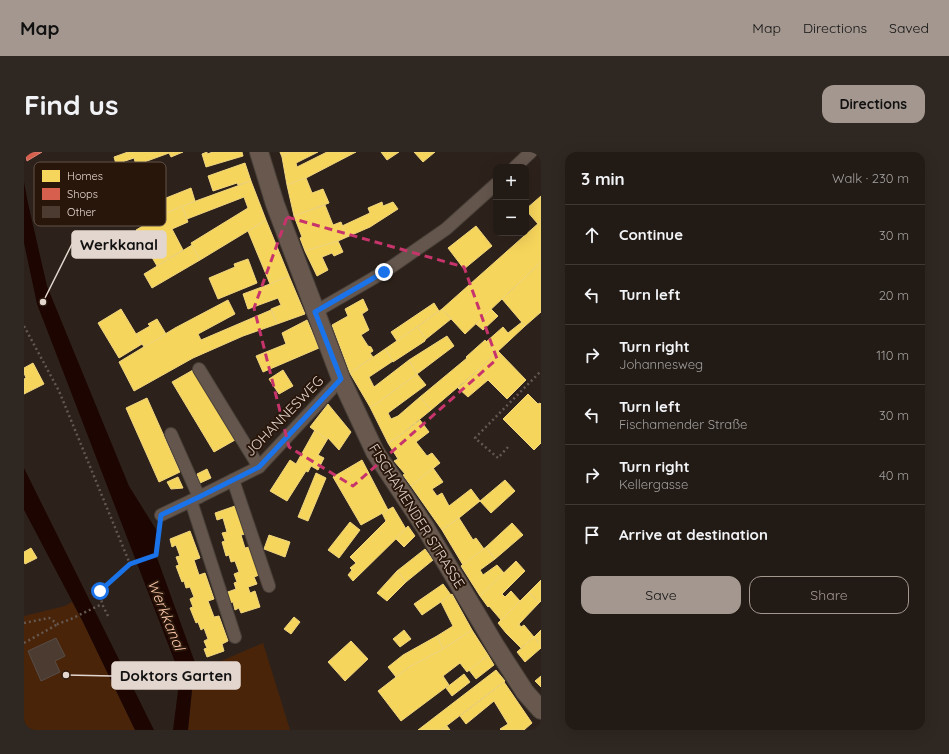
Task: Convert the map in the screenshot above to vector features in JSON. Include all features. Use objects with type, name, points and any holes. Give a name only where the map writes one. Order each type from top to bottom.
[{"type":"main road","name":"FISCHAMENDER STRASSE","points":[[259,152],[315,312],[341,379],[375,452],[425,527],[496,647],[525,692],[541,710]]},
{"type":"street","points":[[517,164],[531,152]]},
{"type":"street","points":[[315,312],[384,272],[446,229],[493,187]]},
{"type":"street","points":[[199,369],[259,467]]},
{"type":"street","name":"JOHANNESWEG","points":[[161,515],[259,467],[341,379]]},
{"type":"street","points":[[171,434],[195,499],[235,637]]},
{"type":"street","points":[[233,480],[269,586]]},
{"type":"path","points":[[24,326],[59,390],[130,564]]},
{"type":"path","points":[[508,447],[498,458],[475,438],[541,371]]},
{"type":"path","points":[[108,616],[102,604],[100,591],[130,564],[156,555],[161,515]]},
{"type":"path","points":[[24,643],[58,624],[102,604]]},
{"type":"path","points":[[24,624],[49,618],[58,624]]},
{"type":"highlighted area","points":[[287,217],[464,267],[497,359],[353,486],[289,447],[254,308]]},
{"type":"shaded area","points":[[72,602],[135,730],[24,730],[24,616],[65,606]]},
{"type":"shaded area","points":[[263,643],[290,730],[188,730],[192,690],[198,671]]},
{"type":"water","points":[[24,182],[47,286],[129,486],[157,531],[155,552],[198,671],[192,690],[188,730],[173,730],[180,675],[37,304],[24,243]]},
{"type":"water","points":[[24,468],[154,730],[135,730],[82,620],[24,510]]},
{"type":"building: Homes","points":[[128,152],[183,152],[171,157],[169,153],[144,162],[135,162],[134,158],[122,162],[115,162],[114,157]]},
{"type":"building: Homes","points":[[207,152],[207,154],[213,152],[242,152],[243,156],[206,167],[202,154]]},
{"type":"building: Homes","points":[[280,152],[290,152],[282,157]]},
{"type":"building: Homes","points":[[290,152],[318,152],[296,163],[297,167],[327,152],[356,152],[306,178],[287,185],[282,157]]},
{"type":"building: Homes","points":[[381,152],[399,152],[387,160]]},
{"type":"building: Homes","points":[[414,152],[435,152],[423,162]]},
{"type":"building: Homes","points":[[245,163],[251,181],[238,185],[237,183],[213,191],[208,176]]},
{"type":"building: Homes","points":[[306,178],[312,193],[323,189],[329,203],[294,216],[287,185]]},
{"type":"building: Homes","points":[[251,181],[266,220],[200,260],[191,243],[248,208],[244,197],[187,219],[182,206]]},
{"type":"building: Homes","points":[[191,188],[195,201],[166,213],[166,198]]},
{"type":"building: Homes","points":[[541,196],[541,221],[538,224],[529,214],[529,206]]},
{"type":"building: Homes","points":[[382,202],[383,206],[393,202],[398,209],[370,227],[347,237],[342,226],[370,213],[368,208]]},
{"type":"building: Homes","points":[[325,205],[333,225],[341,222],[347,237],[305,251],[300,238],[302,237],[294,216]]},
{"type":"building: Homes","points":[[182,206],[188,222],[172,229],[183,250],[157,266],[136,230],[143,226],[166,226],[166,213]]},
{"type":"building: Homes","points":[[266,220],[289,276],[270,284],[248,231]]},
{"type":"building: Homes","points":[[541,221],[541,262],[465,334],[442,309],[524,236],[529,236],[529,232]]},
{"type":"building: Homes","points":[[476,226],[492,246],[464,269],[448,248]]},
{"type":"building: Homes","points":[[338,241],[343,252],[334,256],[332,253],[322,257],[328,270],[317,276],[305,251]]},
{"type":"building: Homes","points":[[192,245],[200,260],[152,288],[144,274]]},
{"type":"building: Homes","points":[[248,259],[257,283],[218,299],[209,278],[235,267],[234,264]]},
{"type":"building: Homes","points":[[541,262],[541,312],[525,326],[502,299]]},
{"type":"building: Homes","points":[[289,276],[305,314],[277,324],[271,309],[281,305],[278,298],[248,309],[243,294]]},
{"type":"building: Homes","points":[[363,299],[368,310],[362,314],[369,330],[361,335],[368,346],[371,347],[373,351],[370,353],[373,357],[350,373],[332,325],[348,316],[345,309]]},
{"type":"building: Homes","points":[[228,300],[235,314],[198,334],[201,340],[271,310],[277,324],[243,336],[193,358],[134,391],[119,362],[175,328]]},
{"type":"building: Homes","points":[[434,303],[439,311],[397,341],[391,332]]},
{"type":"building: Homes","points":[[121,309],[142,344],[119,358],[98,323]]},
{"type":"building: Homes","points":[[442,309],[451,319],[426,339],[417,327]]},
{"type":"building: Homes","points":[[491,309],[498,316],[483,330],[476,324]]},
{"type":"building: Homes","points":[[157,319],[166,334],[144,347],[136,334],[150,326],[148,324]]},
{"type":"building: Homes","points":[[307,320],[319,348],[263,372],[256,356],[286,344],[282,333]]},
{"type":"building: Homes","points":[[522,322],[525,326],[496,353],[486,342],[503,327],[508,333]]},
{"type":"building: Homes","points":[[417,327],[426,339],[425,341],[393,362],[385,349]]},
{"type":"building: Homes","points":[[447,336],[454,346],[417,374],[409,360]]},
{"type":"building: Homes","points":[[485,340],[496,353],[431,410],[420,397],[467,358],[466,357]]},
{"type":"building: Homes","points":[[385,349],[393,361],[369,377],[374,387],[409,360],[417,374],[370,407],[350,373]]},
{"type":"building: Homes","points":[[498,351],[526,380],[507,399],[478,370]]},
{"type":"building: Homes","points":[[33,363],[44,384],[24,394],[24,379],[26,378],[24,368]]},
{"type":"building: Homes","points":[[193,370],[235,440],[214,452],[172,382]]},
{"type":"building: Homes","points":[[283,370],[293,386],[279,394],[269,379]]},
{"type":"building: Homes","points":[[478,370],[488,380],[468,397],[458,388]]},
{"type":"building: Homes","points":[[417,374],[426,385],[388,413],[391,419],[398,416],[420,397],[431,410],[398,437],[388,443],[370,407]]},
{"type":"building: Homes","points":[[528,394],[538,404],[541,404],[541,443],[534,450],[503,419]]},
{"type":"building: Homes","points":[[147,398],[180,472],[159,482],[126,408]]},
{"type":"building: Homes","points":[[328,404],[351,432],[339,450],[328,438],[327,440],[310,427]]},
{"type":"building: Homes","points":[[420,420],[429,432],[416,442],[427,456],[432,453],[440,463],[411,486],[403,475],[405,474],[394,461],[398,459],[388,443]]},
{"type":"building: Homes","points":[[315,430],[327,440],[318,455],[324,458],[318,470],[311,466],[308,472],[306,471],[287,501],[270,491],[290,460],[296,464]]},
{"type":"building: Homes","points":[[362,460],[388,510],[361,525],[333,477]]},
{"type":"building: Homes","points":[[433,468],[443,482],[432,489],[437,496],[442,493],[449,506],[471,489],[480,501],[442,530],[411,486]]},
{"type":"building: Homes","points":[[207,469],[211,478],[200,483],[197,474]]},
{"type":"building: Homes","points":[[316,473],[326,478],[308,521],[298,517]]},
{"type":"building: Homes","points":[[178,477],[183,488],[171,489],[167,482]]},
{"type":"building: Homes","points":[[505,480],[515,491],[491,513],[480,501]]},
{"type":"building: Homes","points":[[235,506],[245,534],[241,535],[245,548],[249,547],[259,575],[254,577],[257,584],[248,587],[250,593],[255,591],[260,607],[241,613],[239,608],[235,610],[233,602],[229,603],[225,593],[236,589],[234,583],[237,582],[234,574],[239,572],[235,561],[231,562],[229,555],[226,556],[222,542],[225,541],[222,533],[227,532],[223,518],[217,520],[215,513]]},
{"type":"building: Homes","points":[[393,507],[406,529],[353,581],[348,575],[352,570],[350,568],[356,563],[350,557],[386,521],[382,513]]},
{"type":"building: Homes","points":[[459,518],[473,540],[476,538],[484,549],[463,565],[442,530]]},
{"type":"building: Homes","points":[[350,522],[360,530],[339,558],[328,550]]},
{"type":"building: Homes","points":[[512,523],[523,535],[495,559],[486,547]]},
{"type":"building: Homes","points":[[408,526],[415,536],[404,547],[396,539]]},
{"type":"building: Homes","points":[[190,531],[200,558],[194,560],[199,575],[205,573],[214,599],[208,601],[214,617],[219,616],[228,641],[222,644],[224,651],[207,657],[204,649],[207,648],[204,641],[208,639],[204,628],[201,630],[198,622],[196,623],[190,608],[193,607],[190,599],[194,597],[190,587],[186,588],[184,581],[182,582],[176,566],[179,565],[176,557],[180,556],[176,545],[172,547],[170,539]]},
{"type":"building: Homes","points":[[269,535],[290,542],[285,557],[264,549]]},
{"type":"building: Homes","points":[[486,547],[495,559],[480,570],[483,575],[497,565],[504,573],[480,596],[461,566]]},
{"type":"building: Homes","points":[[31,548],[37,558],[25,564],[24,552]]},
{"type":"building: Homes","points":[[425,549],[433,560],[406,582],[397,571]]},
{"type":"building: Homes","points":[[516,561],[525,571],[502,594],[505,597],[511,591],[520,601],[501,620],[489,606],[488,607],[480,596]]},
{"type":"building: Homes","points":[[397,571],[406,582],[387,601],[377,593]]},
{"type":"building: Homes","points":[[541,580],[541,601],[539,603],[529,592]]},
{"type":"building: Homes","points":[[443,584],[451,595],[422,615],[414,604]]},
{"type":"building: Homes","points":[[529,592],[539,603],[519,624],[521,627],[524,625],[534,637],[521,648],[498,623]]},
{"type":"building: Homes","points":[[452,594],[472,630],[443,649],[437,636],[453,626],[441,602]]},
{"type":"building: Homes","points":[[294,617],[300,622],[291,634],[284,629]]},
{"type":"building: Homes","points":[[404,630],[411,639],[400,647],[393,639]]},
{"type":"building: Homes","points":[[472,630],[488,655],[467,672],[460,663],[443,676],[449,685],[401,721],[378,691],[409,667],[443,649]]},
{"type":"building: Homes","points":[[541,630],[541,645],[534,637]]},
{"type":"building: Homes","points":[[437,636],[443,649],[409,667],[396,677],[388,667],[403,655]]},
{"type":"building: Homes","points":[[534,637],[541,645],[541,648],[525,662],[517,652]]},
{"type":"building: Homes","points":[[351,641],[368,659],[345,681],[328,662]]},
{"type":"building: Homes","points":[[488,655],[494,665],[476,679],[469,670]]},
{"type":"building: Homes","points":[[496,670],[505,681],[441,730],[418,730]]},
{"type":"building: Homes","points":[[464,674],[470,682],[452,696],[446,688]]},
{"type":"building: Homes","points":[[541,676],[541,687],[535,681]]},
{"type":"building: Homes","points":[[504,682],[532,723],[524,730],[501,730],[500,729],[508,724],[494,701],[466,724],[460,716]]},
{"type":"building: Homes","points":[[447,726],[450,730],[441,730]]},
{"type":"building: Shops","points":[[25,152],[42,152],[27,161]]},
{"type":"building: Other","points":[[56,638],[65,656],[55,661],[60,672],[41,681],[28,651]]},
{"type":"place","name":"Werkkanal","points":[[43,302]]},
{"type":"place","name":"Doktors Garten","points":[[66,675]]},
{"type":"route","points":[[100,591],[130,564],[156,555],[161,515],[259,467],[341,379],[315,312],[384,272]]}]
